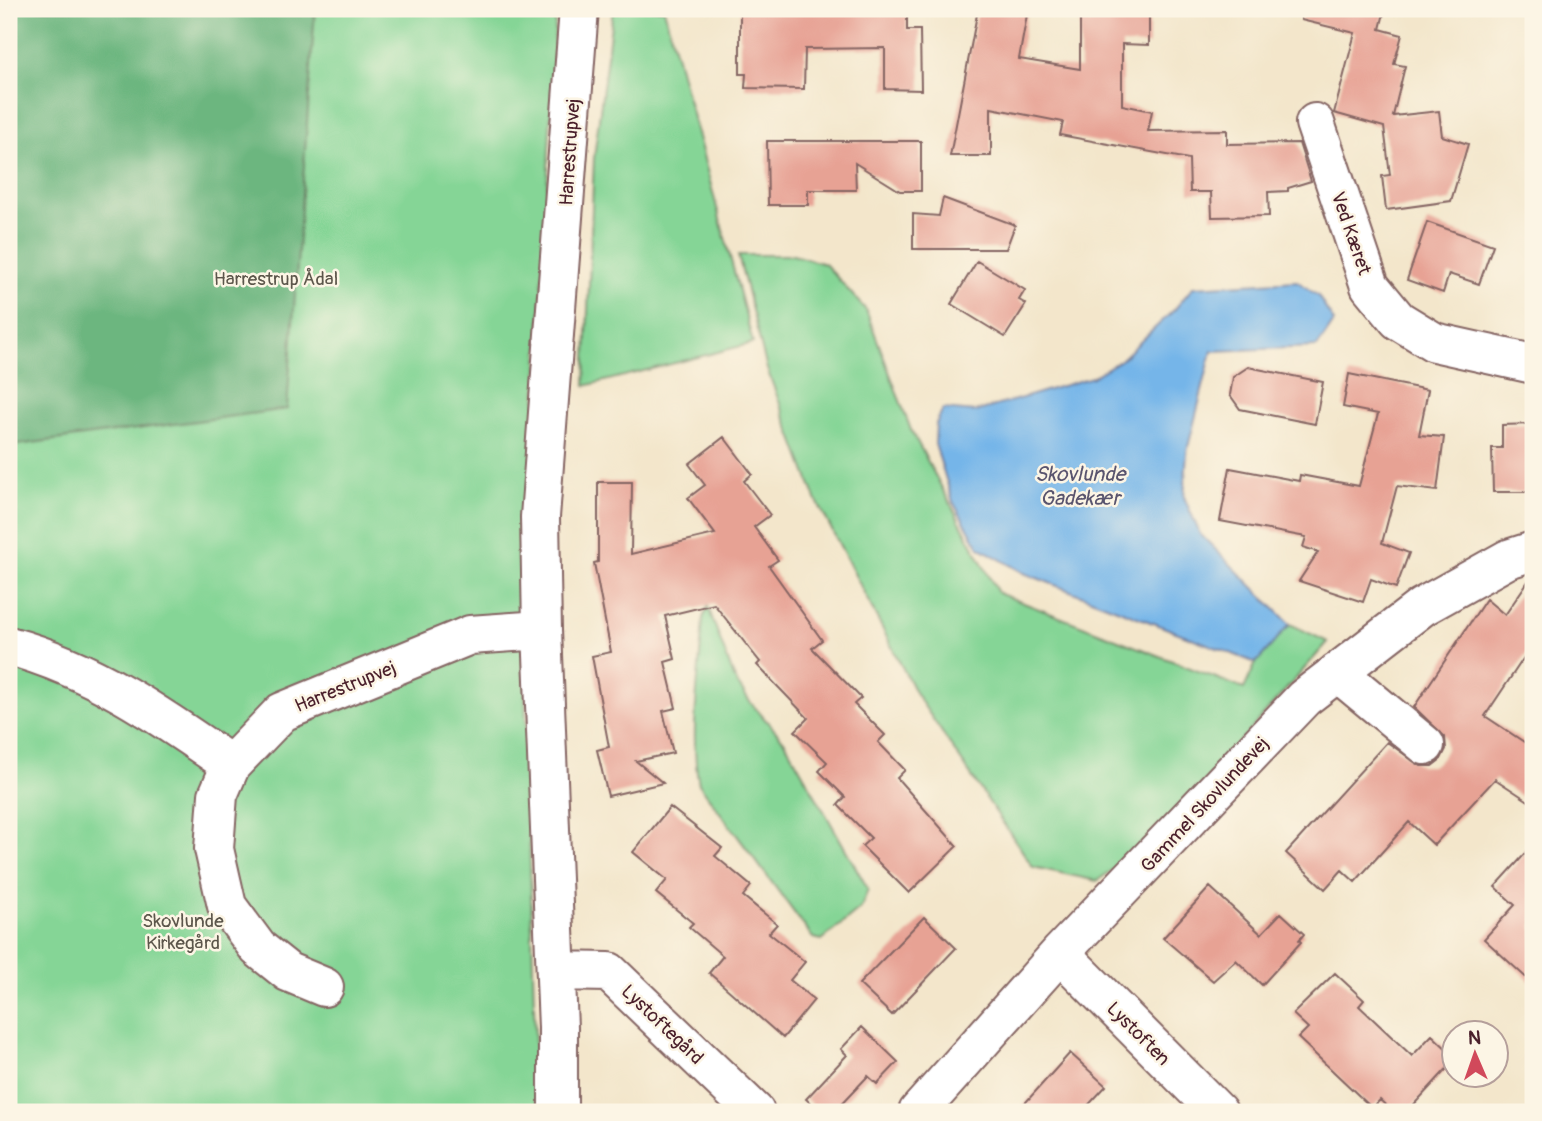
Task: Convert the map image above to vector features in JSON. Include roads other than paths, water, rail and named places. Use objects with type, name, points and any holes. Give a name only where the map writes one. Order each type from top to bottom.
[{"type":"street","name":"Harrestrupvej","points":[[558,1112],[556,971],[540,517],[579,9]]},
{"type":"street","name":"Ved Kæret","points":[[1315,122],[1370,286],[1398,320],[1434,342],[1533,364]]},
{"type":"street","name":"Gammel Skovlundevej","points":[[918,1112],[1060,953],[1304,698],[1422,607],[1507,559],[1533,551]]},
{"type":"street","name":"Harrestrupvej","points":[[324,987],[288,972],[258,948],[227,906],[214,849],[218,795],[231,765],[282,712],[470,635],[542,630]]},
{"type":"street","points":[[9,646],[97,679],[130,697],[231,765]]},
{"type":"street","points":[[1337,672],[1425,745]]},
{"type":"street","name":"Lystoften","points":[[1060,953],[1217,1112]]},
{"type":"street","name":"Lystoftegård","points":[[556,971],[609,972],[755,1112]]},
{"type":"water","name":"Skovlunde Gadekær","points":[[1297,281],[1318,296],[1334,322],[1317,347],[1212,351],[1187,451],[1184,497],[1200,534],[1290,624],[1256,663],[1024,573],[979,547],[953,502],[935,444],[936,424],[943,409],[975,412],[1092,377],[1121,360],[1175,309],[1193,287]]},
{"type":"park label","name":"Harrestrup Ådal","points":[[276,278]]},
{"type":"park label","name":"Skovlunde Kirkegård","points":[[183,931]]}]
